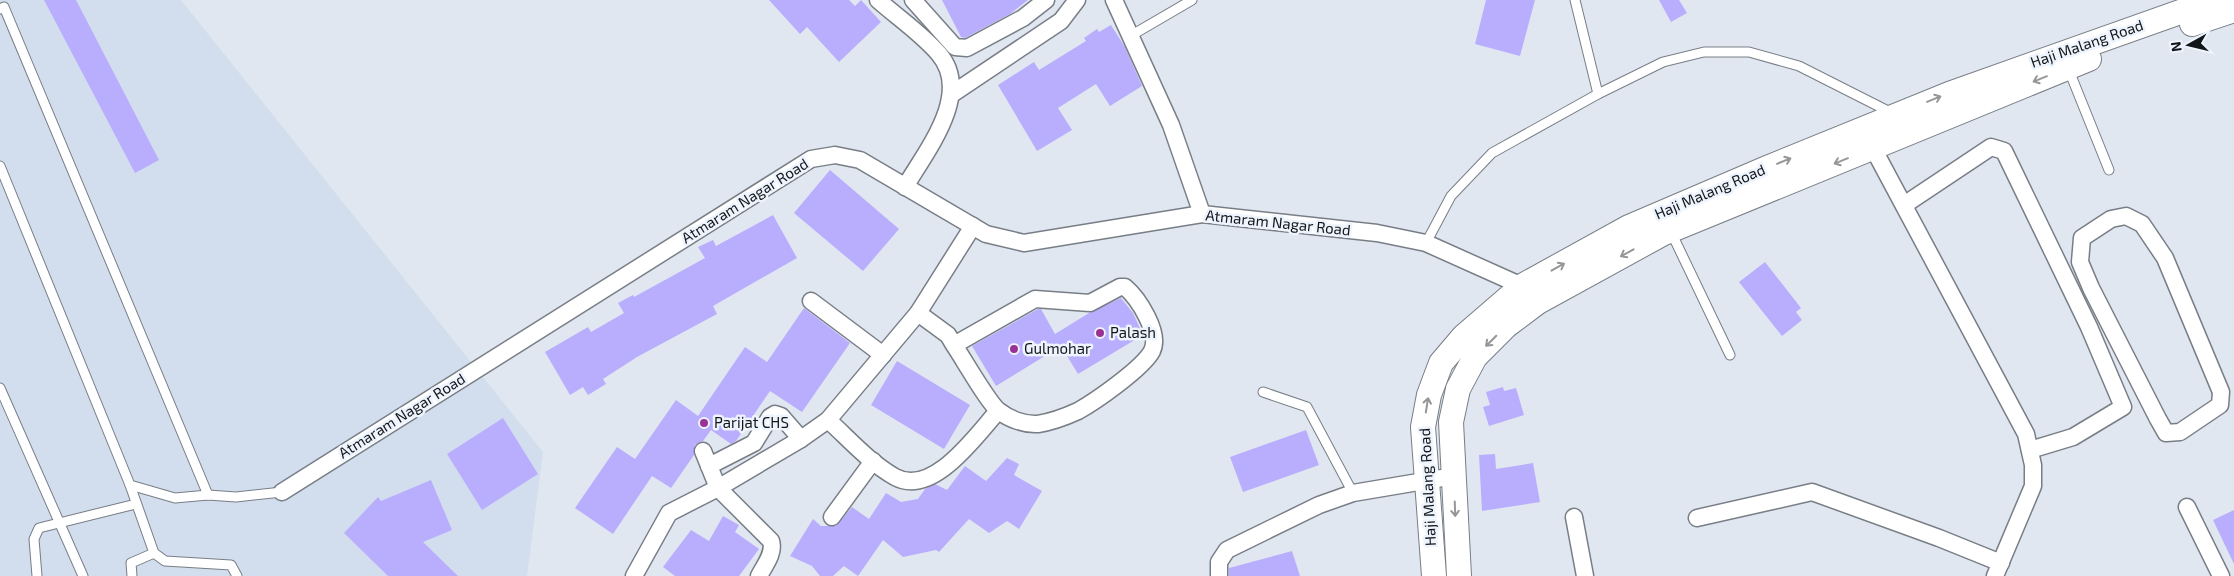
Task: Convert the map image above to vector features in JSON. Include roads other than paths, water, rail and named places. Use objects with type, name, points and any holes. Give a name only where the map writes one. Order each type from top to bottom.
[{"type":"main road","name":"Haji Malang Road","points":[[1667,221],[1873,148],[2214,0]]},
{"type":"main road","name":"Haji Malang Road","points":[[1434,576],[1424,427],[1429,395],[1441,363],[1464,336],[1530,294],[1667,221],[1896,115],[2234,10]]},
{"type":"main road","name":"Haji Malang Road","points":[[1460,576],[1451,422],[1458,389],[1476,357],[1506,326],[1530,294]]},
{"type":"street","points":[[878,0],[939,55],[949,75],[952,94],[944,121],[905,186]]},
{"type":"street","points":[[913,0],[955,47],[960,49],[967,48],[1023,18],[1046,0]]},
{"type":"street","points":[[952,94],[1060,21],[1077,0]]},
{"type":"street","points":[[1114,0],[1132,35],[1171,124],[1202,214]]},
{"type":"street","points":[[1023,18],[1035,38]]},
{"type":"street","points":[[1904,205],[1991,147],[2004,150],[2089,327],[2123,407]]},
{"type":"street","points":[[1698,518],[1812,492],[1939,538],[1998,570],[2033,486],[2033,465],[2026,434],[1873,148]]},
{"type":"street","name":"Atmaram Nagar Road","points":[[282,492],[811,159],[835,154],[860,160],[986,234],[1024,243],[1202,214],[1377,233],[1426,243],[1530,294]]},
{"type":"street","points":[[2126,216],[2142,224],[2165,258],[2221,392],[2220,405],[2180,432],[2166,432],[2144,393],[2080,262],[2082,238],[2111,219],[2126,216]]},
{"type":"street","points":[[634,576],[669,513],[718,488],[801,439],[828,420],[918,313],[973,226]]},
{"type":"street","points":[[918,313],[948,335],[954,345],[998,411],[1024,424],[1038,424],[1078,411],[1140,367],[1152,350],[1154,333],[1131,292],[1125,287],[1120,287],[1090,303],[1080,304],[1035,299],[954,345]]},
{"type":"street","points":[[811,301],[883,355]]},
{"type":"street","points":[[2030,450],[2073,437],[2144,393]]},
{"type":"street","points":[[828,420],[873,461],[897,478],[916,480],[945,469],[998,411]]},
{"type":"street","points":[[759,576],[772,553],[772,541],[718,488],[706,459],[754,443],[770,417],[775,414],[781,416],[801,439]]},
{"type":"street","points":[[832,518],[873,461]]},
{"type":"street","points":[[1219,576],[1219,562],[1227,550],[1319,505],[1353,493],[1454,476]]},
{"type":"street","points":[[2187,507],[2221,576]]},
{"type":"street","points":[[1574,517],[1585,576]]},
{"type":"lane","points":[[1132,35],[1192,0]]},
{"type":"lane","points":[[1575,0],[1598,94]]},
{"type":"lane","points":[[0,9],[4,7],[208,495]]},
{"type":"lane","points":[[1426,243],[1450,196],[1492,153],[1598,94],[1663,62],[1704,52],[1749,52],[1800,66],[1896,115]]},
{"type":"lane","points":[[2081,57],[2109,170]]},
{"type":"lane","points":[[0,166],[130,485],[154,553],[164,561],[231,565],[237,576]]},
{"type":"lane","points":[[1667,221],[1730,355]]},
{"type":"lane","points":[[0,388],[62,524],[83,576]]},
{"type":"lane","points":[[1263,392],[1307,407],[1353,493]]},
{"type":"lane","points":[[130,485],[175,498],[208,495],[236,497],[282,492]]},
{"type":"lane","points":[[37,576],[34,539],[39,528],[62,524],[136,504]]},
{"type":"lane","points":[[132,576],[131,563],[154,553]]},
{"type":"place","name":"Palash","points":[[1100,333]]},
{"type":"place","name":"Gulmohar","points":[[1014,349]]},
{"type":"place","name":"Parijat CHS","points":[[704,423]]}]
